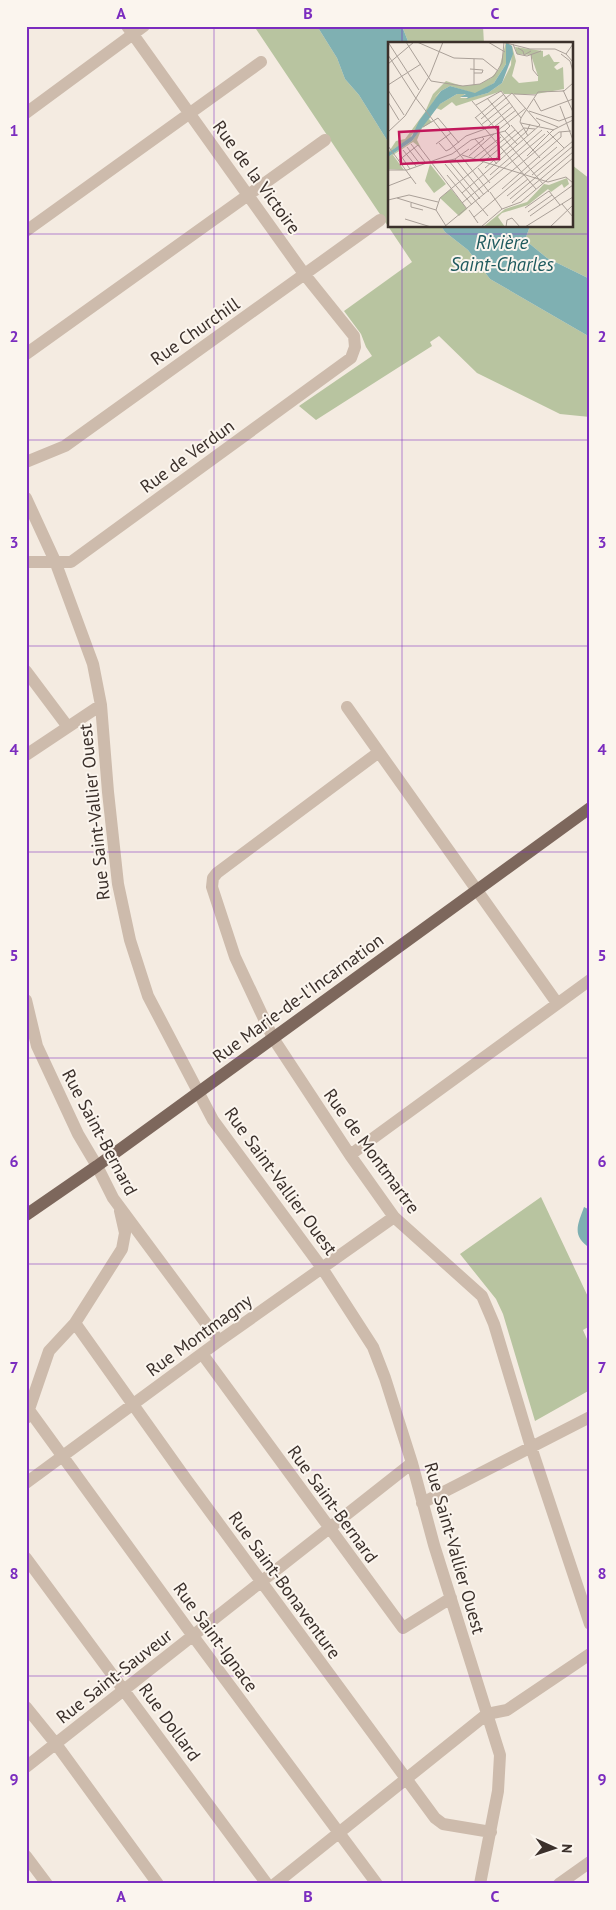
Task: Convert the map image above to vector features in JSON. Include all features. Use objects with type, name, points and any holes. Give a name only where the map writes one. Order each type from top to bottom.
[{"type":"main road","name":"Rue Marie-de-l'Incarnation","points":[[26,1215],[97,1166],[590,808]]},
{"type":"street","points":[[26,113],[130,30],[144,26]]},
{"type":"street","name":"Rue de la Victoire","points":[[130,30],[305,275],[354,336],[355,347]]},
{"type":"street","points":[[26,231],[261,62]]},
{"type":"street","points":[[26,354],[325,140]]},
{"type":"street","name":"Rue Churchill","points":[[26,462],[65,446],[380,220]]},
{"type":"street","name":"Rue de Verdun","points":[[26,562],[71,562],[351,358],[355,347]]},
{"type":"street","name":"Rue Saint-Vallier Ouest","points":[[26,498],[55,561],[93,664],[101,705],[118,884],[130,940],[148,996],[213,1120],[322,1268],[373,1347],[385,1378],[500,1755],[498,1791],[480,1884]]},
{"type":"street","points":[[26,672],[68,727]]},
{"type":"street","points":[[26,755],[101,705]]},
{"type":"street","points":[[347,707],[558,1003]]},
{"type":"street","name":"Rue de Montmartre","points":[[379,752],[217,873],[213,878],[212,887],[235,957],[273,1038],[350,1155],[394,1218],[482,1296],[494,1324],[531,1447],[590,1624]]},
{"type":"street","points":[[350,1155],[590,980]]},
{"type":"street","name":"Rue Saint-Bernard","points":[[26,1000],[37,1046],[78,1134],[113,1198],[219,1341]]},
{"type":"street","points":[[26,1054],[37,1046]]},
{"type":"street","points":[[28,1414],[49,1350],[75,1323],[96,1287],[122,1249],[125,1232],[122,1217],[113,1198]]},
{"type":"street","name":"Rue Montmagny","points":[[26,1483],[203,1355],[219,1341],[394,1218]]},
{"type":"street","name":"Rue Saint-Bonaventure","points":[[75,1323],[435,1818],[443,1824],[491,1832]]},
{"type":"street","name":"Rue Saint-Bernard","points":[[203,1355],[403,1628],[451,1598]]},
{"type":"street","name":"Rue Saint-Ignace","points":[[28,1414],[62,1456],[377,1884]]},
{"type":"street","points":[[422,1503],[590,1417]]},
{"type":"street","name":"Rue Saint-Sauveur","points":[[26,1767],[412,1464]]},
{"type":"street","name":"Rue Dollard","points":[[26,1558],[267,1884]]},
{"type":"street","points":[[274,1884],[488,1714],[507,1710],[590,1654]]},
{"type":"street","points":[[26,1707],[56,1744],[158,1884]]},
{"type":"street","points":[[26,1856],[47,1884]]},
{"type":"street","points":[[559,1884],[590,1862]]},
{"type":"green space","points":[[254,26],[317,26],[337,58],[345,79],[359,95],[388,142],[388,226]]},
{"type":"green space","points":[[402,26],[483,26],[484,42],[408,42]]},
{"type":"green space","points":[[574,167],[590,179],[590,279],[547,258],[525,240],[529,228],[574,228]]},
{"type":"green space","points":[[389,228],[442,228],[468,250],[490,279],[590,337],[590,417],[560,414],[477,373],[439,336],[430,342],[432,346],[316,420],[299,406],[372,356],[361,334],[344,311],[412,262]]},
{"type":"green space","points":[[541,1197],[590,1301],[590,1326],[583,1330],[590,1346],[590,1390],[535,1421],[503,1314],[496,1299],[460,1254]]},
{"type":"water","points":[[317,26],[402,26],[408,42],[388,42],[388,142],[359,95],[345,79],[337,58]]},
{"type":"water","name":"Rivière Saint-Charles","points":[[442,228],[529,228],[525,240],[547,258],[590,279],[590,337],[490,279],[468,250]]},
{"type":"water","points":[[584,1207],[590,1210],[590,1248],[580,1239],[578,1234],[578,1224]]}]
